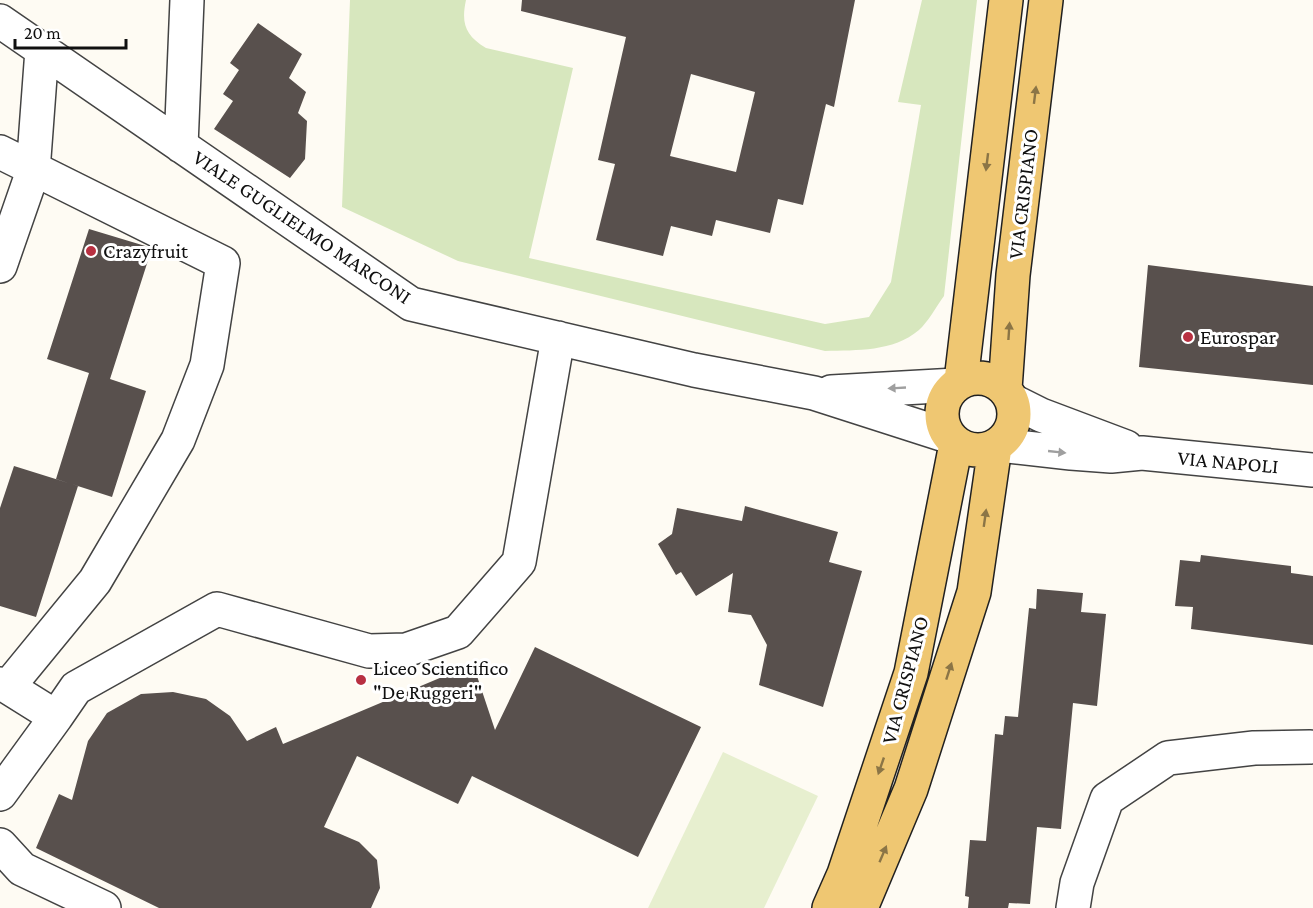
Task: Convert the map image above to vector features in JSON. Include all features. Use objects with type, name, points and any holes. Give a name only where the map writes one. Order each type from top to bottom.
[{"type":"main road","name":"VIA CRISPIANO","points":[[958,383],[1006,0]]},
{"type":"main road","name":"VIA CRISPIANO","points":[[1009,395],[1013,275],[1046,0]]},
{"type":"main road","points":[[976,377],[992,380],[1009,395],[1014,425],[997,446],[975,452],[952,440],[941,418],[944,399],[958,383],[976,377]]},
{"type":"main road","name":"VIA CRISPIANO","points":[[829,908],[844,874],[911,673],[952,440]]},
{"type":"main road","name":"VIA CRISPIANO","points":[[861,908],[911,789],[974,592],[997,446]]},
{"type":"street","points":[[181,146],[188,0]]},
{"type":"street","name":"VIALE GUGLIELMO MARCONI","points":[[0,21],[411,303],[694,370],[814,393],[952,440]]},
{"type":"street","points":[[0,266],[33,171],[42,50]]},
{"type":"street","points":[[0,152],[33,171],[223,263],[207,365],[178,440],[95,581],[4,686],[56,717]]},
{"type":"street","points":[[0,794],[76,688],[217,609],[369,651],[406,650],[458,632],[519,562],[558,338]]},
{"type":"street","name":"VIALE GUGLIELMO MARCONI","points":[[814,393],[958,383]]},
{"type":"street","name":"VIA NAPOLI","points":[[1009,395],[1041,415],[1142,453]]},
{"type":"street","name":"VIA NAPOLI","points":[[997,446],[1111,456],[1142,453],[1313,470]]},
{"type":"street","points":[[1073,908],[1077,884],[1107,799],[1168,758],[1254,748],[1310,747]]},
{"type":"street","points":[[0,845],[22,869],[104,908]]},
{"type":"green space","points":[[350,0],[466,0],[464,15],[466,28],[473,38],[486,48],[573,68],[529,258],[825,324],[869,317],[891,282],[921,105],[898,102],[922,0],[977,0],[944,296],[929,319],[909,337],[874,348],[825,351],[458,261],[342,207]]},
{"type":"green space","points":[[723,752],[818,796],[764,908],[648,908]]},
{"type":"building","points":[[522,0],[855,0],[834,107],[826,104],[803,205],[778,199],[770,233],[716,220],[712,236],[671,226],[663,256],[596,240],[615,164],[598,160],[626,37],[521,11]],"holes":[[[691,74],[755,92],[736,172],[670,156]]]},
{"type":"building","points":[[258,23],[302,54],[289,78],[306,92],[298,113],[307,121],[305,159],[290,178],[214,129],[233,101],[223,94],[239,70],[230,63]]},
{"type":"building","points":[[89,229],[152,248],[110,379],[146,391],[112,497],[56,479],[89,373],[47,359]]},
{"type":"building","points":[[1148,265],[1313,286],[1313,385],[1139,367]]},
{"type":"building","points":[[14,466],[78,486],[36,617],[0,606],[0,508]]},
{"type":"building","points":[[745,506],[838,532],[829,562],[862,571],[823,707],[759,685],[767,645],[751,615],[728,612],[733,573],[696,596],[681,572],[676,575],[658,544],[672,534],[677,508],[742,521]]},
{"type":"building","points":[[1201,555],[1291,566],[1291,573],[1313,576],[1313,645],[1191,629],[1193,607],[1175,606],[1180,560],[1200,562]]},
{"type":"building","points":[[1037,589],[1083,593],[1081,612],[1106,614],[1097,706],[1073,703],[1061,829],[1037,827],[1030,904],[1009,903],[1008,908],[968,908],[969,897],[965,896],[970,840],[986,841],[995,734],[1003,735],[1005,716],[1018,717],[1029,608],[1036,609]]},
{"type":"building","points":[[535,647],[701,727],[638,857],[472,776],[458,804],[357,756],[324,827],[359,842],[377,860],[380,888],[371,908],[159,908],[36,848],[59,794],[72,800],[88,741],[107,713],[141,694],[173,692],[206,699],[230,716],[247,741],[276,727],[283,744],[473,664],[495,730]]},
{"type":"place","name":"Crazyfruit","points":[[91,251]]},
{"type":"place","name":"Eurospar","points":[[1188,337]]},
{"type":"place","name":"Liceo Scientifico \"De Ruggeri\"","points":[[361,680]]}]
